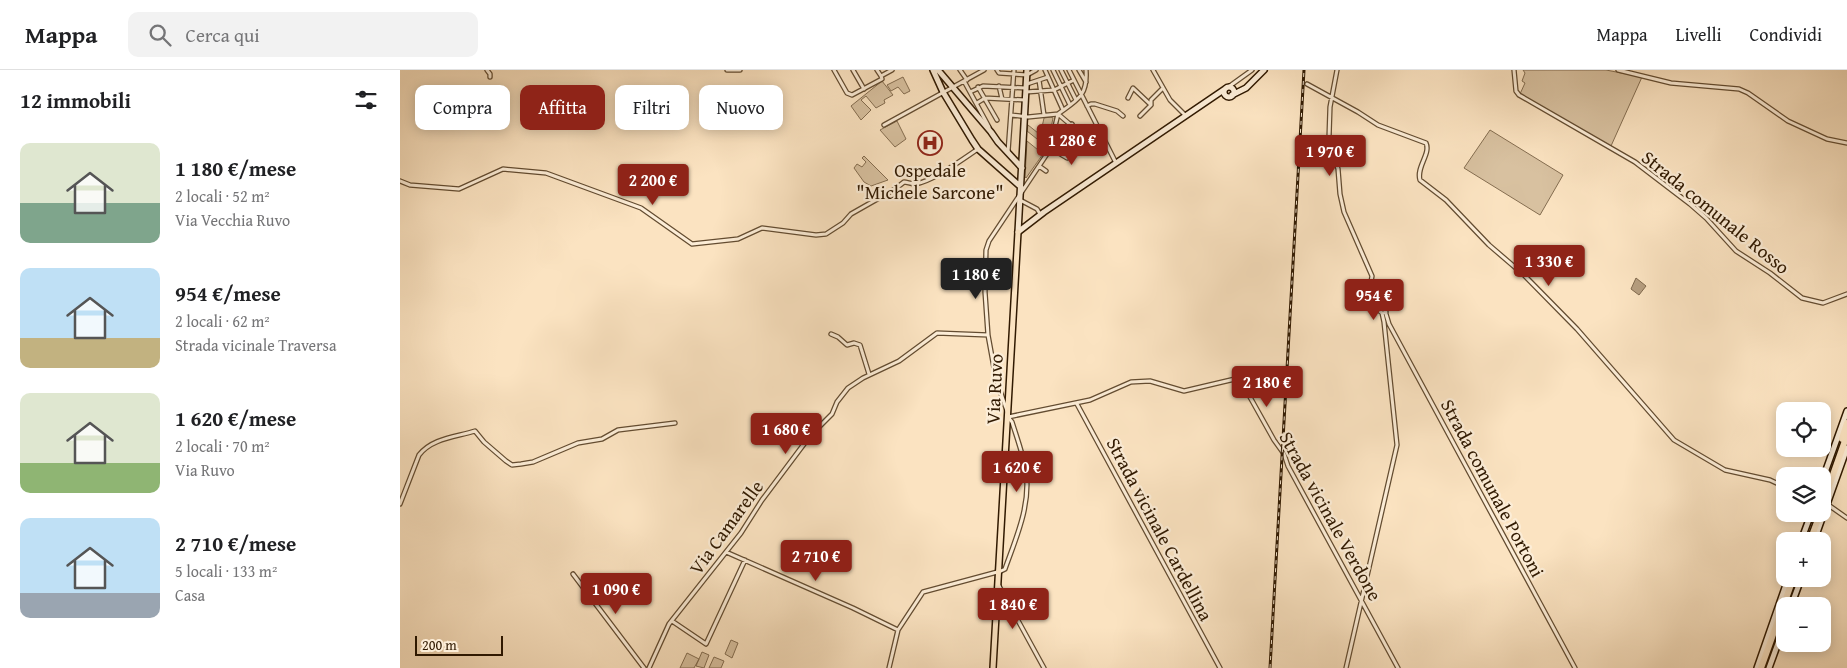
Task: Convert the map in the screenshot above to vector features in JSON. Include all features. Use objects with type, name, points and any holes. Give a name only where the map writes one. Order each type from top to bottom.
[{"type":"highway","points":[[1831,468],[1847,423]]},
{"type":"highway","points":[[1831,486],[1847,436]]},
{"type":"highway","points":[[1761,668],[1789,587]]},
{"type":"highway","points":[[1765,668],[1776,637]]},
{"type":"main road","points":[[1018,232],[1214,97],[1229,91],[1245,90],[1264,70]]},
{"type":"main road","points":[[935,72],[943,92],[978,149],[1013,180],[1022,183]]},
{"type":"main road","points":[[935,72],[953,87],[1008,154],[1022,168]]},
{"type":"main road","points":[[1018,232],[1027,116],[1027,72]]},
{"type":"main road","name":"Via Ruvo","points":[[993,668],[1018,232]]},
{"type":"main road","points":[[1827,467],[1847,412]]},
{"type":"main road","points":[[1831,490],[1847,448]]},
{"type":"main road","points":[[1757,668],[1785,587]]},
{"type":"main road","points":[[1770,668],[1776,650]]},
{"type":"street","points":[[486,70],[490,77]]},
{"type":"street","points":[[727,70],[740,70]]},
{"type":"street","points":[[834,70],[847,93],[852,95],[882,79],[881,76],[892,70]]},
{"type":"street","points":[[853,70],[864,89]]},
{"type":"street","points":[[877,70],[881,76]]},
{"type":"street","points":[[960,70],[991,132]]},
{"type":"street","points":[[884,125],[979,71],[984,70]]},
{"type":"street","points":[[997,70],[998,73],[1036,70]]},
{"type":"street","points":[[1045,70],[1063,110]]},
{"type":"street","points":[[1053,70],[1070,105]]},
{"type":"street","points":[[1061,70],[1076,100]]},
{"type":"street","points":[[1069,70],[1116,163]]},
{"type":"street","points":[[1078,70],[1086,83]]},
{"type":"street","points":[[1011,115],[1058,114],[1082,96],[1086,83],[1086,70]]},
{"type":"street","points":[[1153,70],[1162,88],[1185,116]]},
{"type":"street","points":[[1229,91],[1240,78],[1252,70]]},
{"type":"street","points":[[1337,70],[1331,99],[1329,137],[1338,169],[1342,206],[1372,276],[1364,298],[1382,313],[1386,321]]},
{"type":"street","name":"Strada comunale Rosso","points":[[1514,70],[1516,91],[1519,95],[1635,162],[1706,218],[1736,251],[1770,273],[1802,298],[1823,304],[1847,294]]},
{"type":"street","points":[[1618,70],[1671,83],[1739,88],[1788,122],[1827,139],[1847,143]]},
{"type":"street","points":[[1008,154],[1013,72]]},
{"type":"street","points":[[1026,88],[1048,77]]},
{"type":"street","points":[[1039,80],[1044,115]]},
{"type":"street","points":[[970,92],[983,86],[1026,88],[1036,91],[1054,90],[1074,80]]},
{"type":"street","points":[[936,96],[938,82]]},
{"type":"street","points":[[1307,84],[1378,125],[1426,143],[1428,148],[1419,171],[1420,180],[1446,200],[1489,245],[1524,275],[1577,329],[1674,440],[1725,470],[1776,483]]},
{"type":"street","points":[[999,86],[1002,99]]},
{"type":"street","points":[[978,87],[997,120]]},
{"type":"street","points":[[1128,98],[1133,88],[1151,105]]},
{"type":"street","points":[[1140,116],[1151,105],[1151,100],[1162,88]]},
{"type":"street","points":[[1036,91],[1036,98]]},
{"type":"street","points":[[977,103],[985,98],[1026,100]]},
{"type":"street","points":[[1087,106],[1091,104],[1117,111],[1123,116]]},
{"type":"street","points":[[1050,148],[1067,158],[1086,138],[1072,124],[1058,114]]},
{"type":"street","points":[[1022,183],[1030,180],[1050,148],[1058,114]]},
{"type":"street","points":[[1056,153],[1072,140],[1066,134],[1072,124]]},
{"type":"street","points":[[400,181],[410,185],[459,189],[503,169],[546,173],[641,208],[692,244],[738,239],[762,228],[816,235],[826,234],[843,223],[851,214],[904,182],[916,184],[948,170],[978,149]]},
{"type":"street","points":[[1039,166],[1046,171]]},
{"type":"street","points":[[1022,183],[1030,180]]},
{"type":"street","points":[[889,668],[898,630],[923,592],[1005,569],[1022,518],[1026,471],[1012,422],[1008,416],[996,379],[988,335],[985,292],[987,246],[1020,198],[1037,209],[1041,215]]},
{"type":"street","points":[[1346,668],[1397,445],[1383,324],[1386,321],[1386,312],[1380,294],[1371,282]]},
{"type":"street","points":[[1382,313],[1386,312]]},
{"type":"street","name":"Strada comunale Portoni","points":[[1386,321],[1575,668]]},
{"type":"street","points":[[831,334],[838,337],[847,346],[854,343],[860,345],[869,374]]},
{"type":"street","name":"Via Camarelle","points":[[649,668],[666,628],[726,552],[810,436],[832,414],[842,396],[853,384],[869,374],[899,361],[937,334],[988,335]]},
{"type":"street","name":"Strada vicinale Verdone","points":[[1008,416],[1077,404],[1131,382],[1150,381],[1180,391],[1240,379],[1274,440],[1284,454],[1288,466],[1398,668]]},
{"type":"street","name":"Strada vicinale Cardellina","points":[[1077,404],[1220,668]]},
{"type":"street","points":[[400,504],[418,455],[434,443],[475,431],[484,442],[512,465],[533,462],[578,443],[602,439],[618,430],[675,423]]},
{"type":"street","points":[[1831,509],[1847,518]]},
{"type":"street","points":[[726,552],[898,630]]},
{"type":"street","points":[[672,621],[706,644],[744,560]]},
{"type":"street","points":[[573,574],[644,668]]},
{"type":"street","points":[[998,583],[1044,668]]},
{"type":"shaded area","points":[[1523,70],[1606,70],[1642,77],[1611,146],[1520,94],[1525,83],[1522,81],[1525,73]]},
{"type":"shaded area","points":[[903,77],[910,91],[904,94],[898,87],[891,91],[887,85]]},
{"type":"shaded area","points":[[882,81],[893,95],[876,108],[866,96],[861,100],[871,110],[861,120],[851,106]]},
{"type":"shaded area","points":[[1044,118],[1053,118],[1050,133],[1042,127]]},
{"type":"shaded area","points":[[897,121],[906,139],[895,147],[880,130]]},
{"type":"shaded area","points":[[1028,125],[1048,141],[1047,147],[1027,131]]},
{"type":"shaded area","points":[[1490,130],[1563,175],[1540,215],[1464,168]]},
{"type":"shaded area","points":[[1027,141],[1043,154],[1026,178],[1025,177]]},
{"type":"shaded area","points":[[864,156],[888,180],[871,186],[864,182],[854,168],[857,164],[862,167],[866,162],[862,158]]},
{"type":"shaded area","points":[[1636,278],[1646,286],[1639,295],[1631,289]]},
{"type":"shaded area","points":[[731,640],[738,643],[732,658],[725,654]]},
{"type":"shaded area","points":[[702,652],[709,655],[704,668],[696,666]]},
{"type":"shaded area","points":[[687,653],[699,659],[694,668],[680,668]]},
{"type":"shaded area","points":[[714,657],[724,661],[721,668],[709,668]]},
{"type":"railway","points":[[1270,668],[1304,70]]},
{"type":"place","name":"Ospedale \"Michele Sarcone\"","points":[[930,143]]}]
